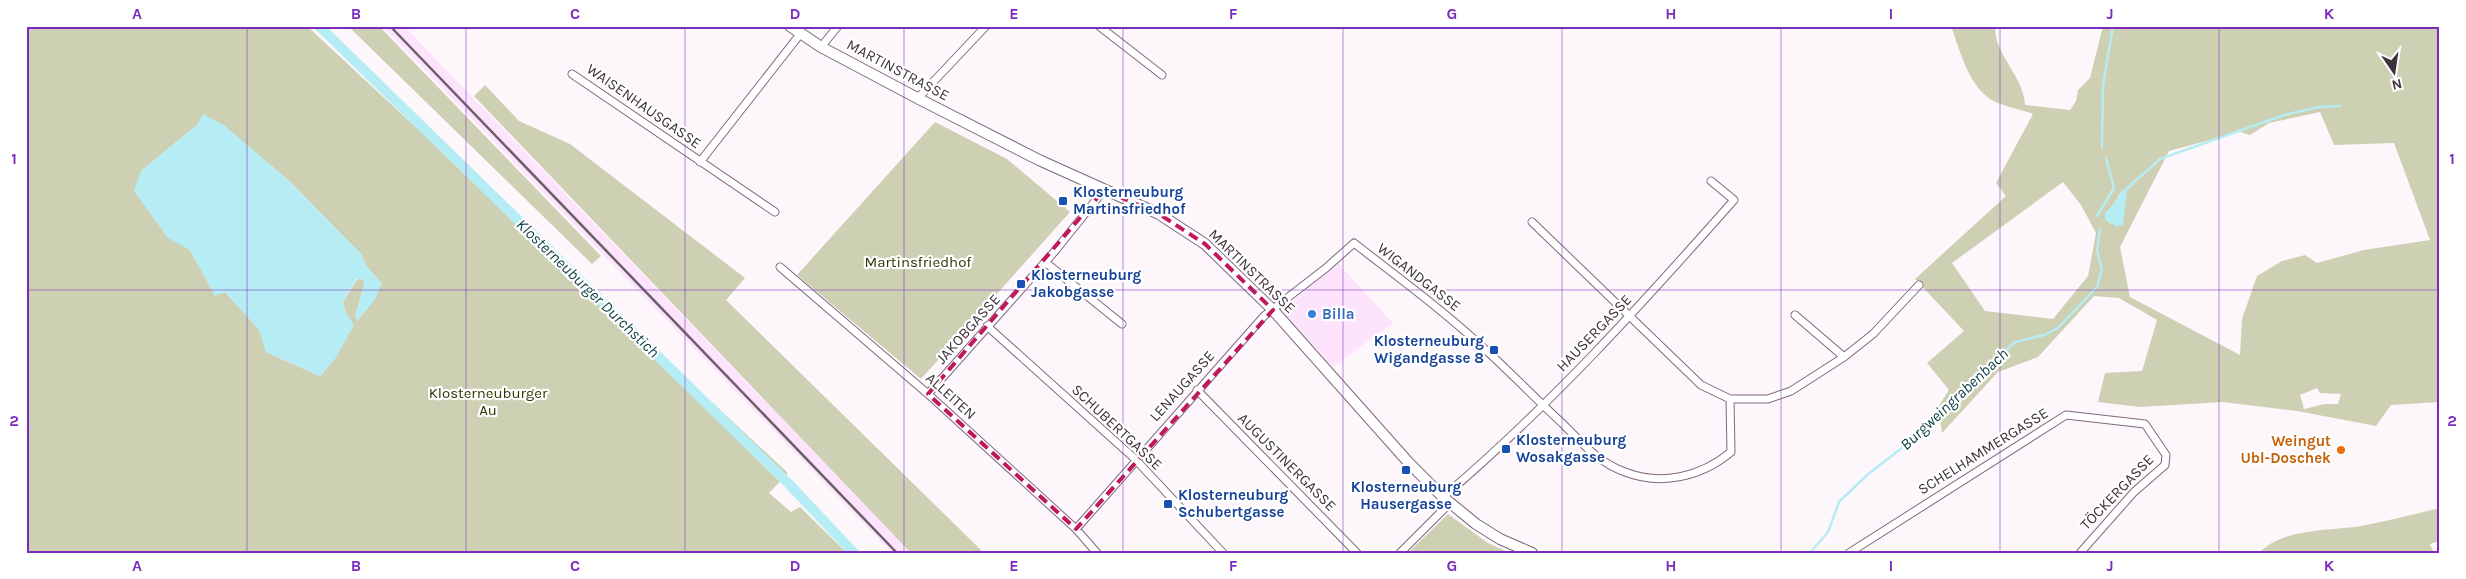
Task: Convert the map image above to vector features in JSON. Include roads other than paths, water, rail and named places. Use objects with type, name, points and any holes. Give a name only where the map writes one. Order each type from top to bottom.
[{"type":"main road","name":"MARTINSTRASSE","points":[[790,26],[822,47],[918,98],[1104,190],[1159,214],[1205,244],[1273,310],[1408,463],[1446,500],[1500,539],[1532,553]]},
{"type":"street","points":[[822,47],[838,26]]},
{"type":"street","points":[[918,98],[986,26]]},
{"type":"street","points":[[1099,26],[1162,75]]},
{"type":"street","name":"WAISENHAUSGASSE","points":[[700,162],[801,33]]},
{"type":"street","name":"WAISENHAUSGASSE","points":[[572,74],[775,212]]},
{"type":"street","name":"HAUSERGASSE","points":[[1400,553],[1446,500],[1629,318],[1734,200],[1711,181]]},
{"type":"street","name":"JAKOBGASSE","points":[[928,394],[1044,262],[1104,190]]},
{"type":"street","points":[[1532,222],[1629,318],[1701,385],[1730,400],[1768,399],[1791,391],[1844,357],[1873,334],[1919,286]]},
{"type":"street","name":"WIGANDGASSE","points":[[1273,310],[1354,243],[1459,326],[1543,405]]},
{"type":"street","points":[[1044,262],[1122,324]]},
{"type":"street","name":"ALLEITEN","points":[[780,267],[928,394],[1076,529],[1097,553]]},
{"type":"street","name":"LENAUGASSE","points":[[1076,529],[1197,390],[1264,316],[1273,310]]},
{"type":"street","points":[[1795,315],[1844,357]]},
{"type":"street","name":"SCHUBERTGASSE","points":[[987,326],[1135,460],[1223,553]]},
{"type":"street","name":"AUGUSTINERGASSE","points":[[1197,390],[1357,553]]},
{"type":"street","points":[[1543,405],[1596,456],[1625,473],[1656,480],[1670,480],[1703,469],[1731,452],[1730,400]]},
{"type":"street","name":"SCHELHAMMERGASSE","points":[[1849,553],[2066,415],[2144,424]]},
{"type":"street","name":"TÖCKERGASSE","points":[[2080,553],[2134,492],[2165,465],[2166,455],[2144,424]]},
{"type":"water","points":[[203,114],[225,126],[288,180],[361,254],[367,267],[382,284],[374,301],[358,320],[355,317],[365,281],[357,278],[343,302],[346,313],[354,325],[335,359],[320,376],[266,352],[259,330],[225,292],[215,296],[190,250],[168,238],[134,191],[141,171],[197,125]]},
{"type":"water","points":[[2122,190],[2127,191],[2123,225],[2116,226],[2105,220],[2105,213],[2113,205]]},
{"type":"waterway","name":"Klosterneuburger Durchstich","points":[[319,26],[789,484],[854,553]]},
{"type":"waterway","points":[[2102,147],[2103,85],[2113,26]]},
{"type":"waterway","name":"Burgweingrabenbach","points":[[2123,192],[2160,159],[2284,115],[2319,107],[2340,106]]},
{"type":"waterway","points":[[2097,216],[2114,188],[2106,158]]},
{"type":"waterway","name":"Burgweingrabenbach","points":[[1810,553],[1828,532],[1839,502],[1867,475],[1907,444],[2015,342],[2044,335],[2058,328],[2097,287],[2102,269],[2097,251],[2100,230]]},
{"type":"railway","points":[[390,26],[897,553]]},
{"type":"place","name":"Klosterneuburg Martinsfriedhof","points":[[1063,201]]},
{"type":"place","name":"Klosterneuburg Jakobgasse","points":[[1021,284]]},
{"type":"place","name":"Billa","points":[[1312,314]]},
{"type":"place","name":"Klosterneuburg Wigandgasse 8","points":[[1494,350]]},
{"type":"place","name":"Klosterneuburg Wosakgasse","points":[[1506,449]]},
{"type":"place","name":"Weingut Ubl-Doschek","points":[[2341,450]]},
{"type":"place","name":"Klosterneuburg Hausergasse","points":[[1406,470]]},
{"type":"place","name":"Klosterneuburg Schubertgasse","points":[[1168,504]]},
{"type":"park label","name":"Martinsfriedhof","points":[[918,262]]},
{"type":"park label","name":"Klosterneuburger Au","points":[[488,402]]}]
